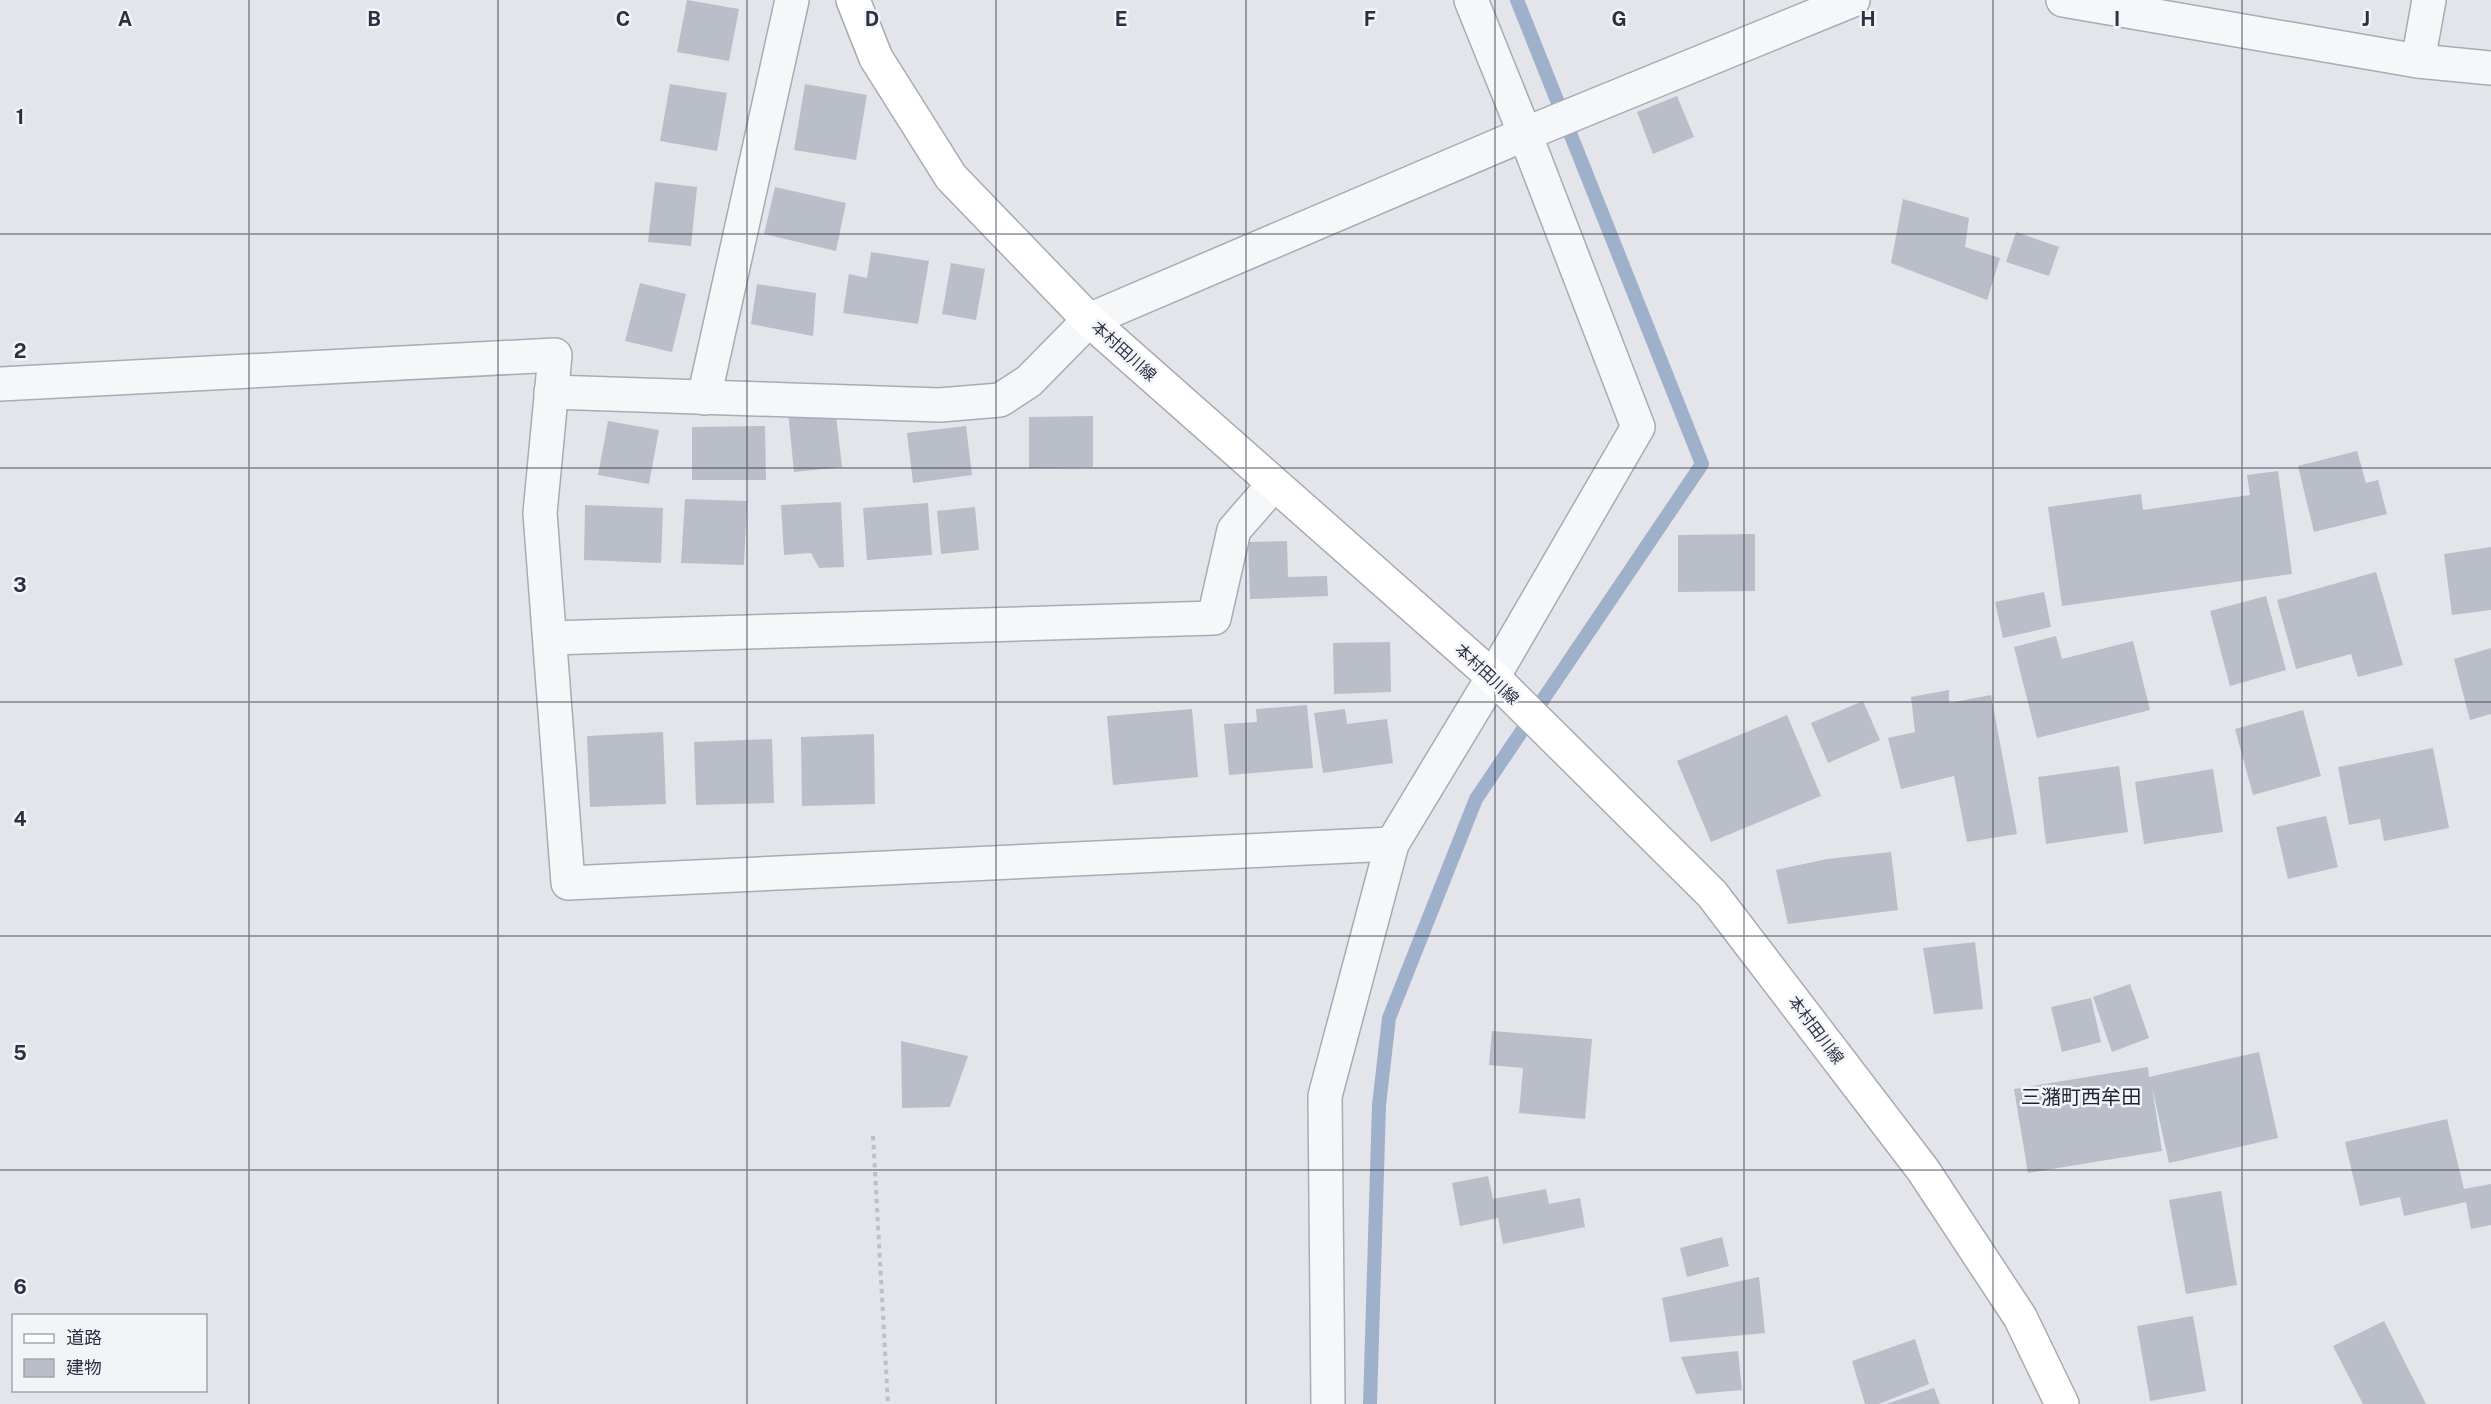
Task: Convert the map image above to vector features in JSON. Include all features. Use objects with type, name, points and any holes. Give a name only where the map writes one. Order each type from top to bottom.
[{"type":"main road","name":"本村田川線","points":[[853,0],[876,58],[951,177],[1089,320],[1493,678],[1712,894],[1923,1170],[2020,1317],[2062,1404]]},
{"type":"street","points":[[704,398],[792,0]]},
{"type":"street","points":[[1328,1404],[1325,1096],[1392,844],[1493,678],[1638,427],[1471,0]]},
{"type":"street","points":[[551,392],[940,405],[999,400],[1029,381],[1089,320],[1525,134],[1853,0]]},
{"type":"street","points":[[2063,0],[2418,61],[2491,68]]},
{"type":"street","points":[[2418,61],[2429,0]]},
{"type":"street","points":[[0,384],[555,355],[540,513],[568,883],[1392,844]]},
{"type":"street","points":[[549,638],[1214,618],[1234,530],[1274,484]]},
{"type":"path","points":[[873,1136],[888,1404]]},
{"type":"building","points":[[687,0],[739,9],[729,61],[677,52]]},
{"type":"building","points":[[670,84],[727,93],[717,151],[660,141]]},
{"type":"building","points":[[805,84],[867,95],[856,160],[794,150]]},
{"type":"building","points":[[1677,96],[1694,137],[1653,154],[1637,112]]},
{"type":"building","points":[[655,182],[697,187],[691,246],[648,242]]},
{"type":"building","points":[[775,187],[846,203],[836,251],[764,234]]},
{"type":"building","points":[[1903,199],[1969,218],[1965,247],[2000,258],[1987,300],[1891,263]]},
{"type":"building","points":[[2016,232],[2059,247],[2049,276],[2006,262]]},
{"type":"building","points":[[871,252],[929,261],[918,324],[843,313],[849,274],[867,278]]},
{"type":"building","points":[[951,263],[985,269],[976,320],[942,314]]},
{"type":"building","points":[[640,283],[686,294],[672,352],[625,341]]},
{"type":"building","points":[[757,284],[816,293],[813,336],[751,324]]},
{"type":"building","points":[[835,407],[842,467],[794,472],[788,412]]},
{"type":"building","points":[[1093,416],[1093,467],[1029,468],[1029,417]]},
{"type":"building","points":[[608,421],[659,430],[649,484],[598,475]]},
{"type":"building","points":[[765,426],[766,480],[692,480],[692,427]]},
{"type":"building","points":[[966,426],[972,475],[913,483],[907,433]]},
{"type":"building","points":[[2357,451],[2366,483],[2378,480],[2387,514],[2314,532],[2298,466]]},
{"type":"building","points":[[2278,471],[2292,574],[2062,606],[2048,507],[2141,494],[2143,510],[2250,495],[2247,475]]},
{"type":"building","points":[[685,499],[747,501],[744,565],[681,563]]},
{"type":"building","points":[[841,502],[844,567],[819,568],[811,553],[784,555],[781,505]]},
{"type":"building","points":[[928,503],[932,555],[867,560],[863,508]]},
{"type":"building","points":[[585,505],[663,508],[661,563],[584,560]]},
{"type":"building","points":[[975,507],[979,550],[941,554],[937,511]]},
{"type":"building","points":[[1755,534],[1755,591],[1678,592],[1678,535]]},
{"type":"building","points":[[1287,541],[1288,577],[1327,576],[1328,596],[1250,599],[1248,542]]},
{"type":"building","points":[[2491,547],[2491,610],[2452,615],[2444,554]]},
{"type":"building","points":[[2376,572],[2403,665],[2358,677],[2351,654],[2296,669],[2277,600]]},
{"type":"building","points":[[2044,592],[2051,627],[2003,638],[1995,602]]},
{"type":"building","points":[[2266,596],[2286,670],[2230,686],[2210,611]]},
{"type":"building","points":[[2056,636],[2062,659],[2133,641],[2150,710],[2037,738],[2014,647]]},
{"type":"building","points":[[1390,642],[1391,692],[1334,694],[1333,643]]},
{"type":"building","points":[[2491,648],[2491,714],[2470,720],[2454,659]]},
{"type":"building","points":[[1949,690],[1949,703],[1991,695],[2017,834],[1967,842],[1954,776],[1901,789],[1888,738],[1915,732],[1911,697]]},
{"type":"building","points":[[1863,701],[1880,740],[1828,763],[1811,723]]},
{"type":"building","points":[[1307,705],[1313,768],[1229,775],[1224,724],[1257,722],[1256,709]]},
{"type":"building","points":[[1192,709],[1198,777],[1113,785],[1107,716]]},
{"type":"building","points":[[1345,709],[1347,724],[1387,719],[1393,763],[1323,773],[1314,713]]},
{"type":"building","points":[[2303,710],[2321,776],[2253,795],[2235,729]]},
{"type":"building","points":[[1787,715],[1821,796],[1711,842],[1677,761]]},
{"type":"building","points":[[663,732],[666,804],[590,807],[587,736]]},
{"type":"building","points":[[874,734],[875,804],[802,806],[801,737]]},
{"type":"building","points":[[772,739],[774,803],[696,805],[694,742]]},
{"type":"building","points":[[2433,748],[2449,828],[2384,841],[2380,819],[2349,825],[2338,767]]},
{"type":"building","points":[[2119,766],[2128,832],[2046,844],[2038,777]]},
{"type":"building","points":[[2213,769],[2223,832],[2144,844],[2135,782]]},
{"type":"building","points":[[2326,816],[2338,867],[2288,879],[2276,827]]},
{"type":"building","points":[[1891,852],[1898,910],[1788,924],[1776,870],[1827,859]]},
{"type":"building","points":[[1975,942],[1983,1009],[1934,1014],[1923,948]]},
{"type":"building","points":[[2130,984],[2149,1038],[2112,1052],[2093,997]]},
{"type":"building","points":[[2091,998],[2101,1042],[2062,1052],[2051,1007]]},
{"type":"building","points":[[1492,1031],[1592,1039],[1585,1119],[1519,1113],[1523,1068],[1489,1065]]},
{"type":"building","points":[[901,1041],[968,1056],[950,1107],[902,1108]]},
{"type":"building","points":[[2259,1052],[2278,1138],[2169,1163],[2152,1087],[2162,1151],[2028,1173],[2014,1089],[2148,1067],[2149,1077]]},
{"type":"building","points":[[2447,1119],[2464,1189],[2491,1184],[2491,1225],[2471,1229],[2466,1202],[2404,1216],[2400,1197],[2360,1206],[2345,1142]]},
{"type":"building","points":[[1488,1176],[1493,1199],[1546,1189],[1549,1204],[1580,1198],[1585,1227],[1503,1244],[1498,1218],[1460,1226],[1452,1183]]},
{"type":"building","points":[[2221,1191],[2237,1285],[2186,1294],[2169,1200]]},
{"type":"building","points":[[1722,1237],[1729,1266],[1687,1277],[1680,1248]]},
{"type":"building","points":[[1759,1277],[1765,1333],[1670,1342],[1662,1298]]},
{"type":"building","points":[[2193,1316],[2206,1391],[2150,1401],[2137,1326]]},
{"type":"building","points":[[2384,1321],[2426,1404],[2363,1404],[2333,1346]]},
{"type":"building","points":[[1915,1339],[1929,1384],[1879,1404],[1865,1404],[1852,1361]]},
{"type":"building","points":[[1738,1351],[1742,1390],[1696,1394],[1681,1357]]},
{"type":"building","points":[[1934,1388],[1940,1404],[1886,1404]]},
{"type":"waterway","points":[[1370,1404],[1379,1105],[1389,1018],[1476,799],[1702,464],[1517,0]]},
{"type":"district","name":"三潴町西牟田","points":[[2081,1097]]}]
